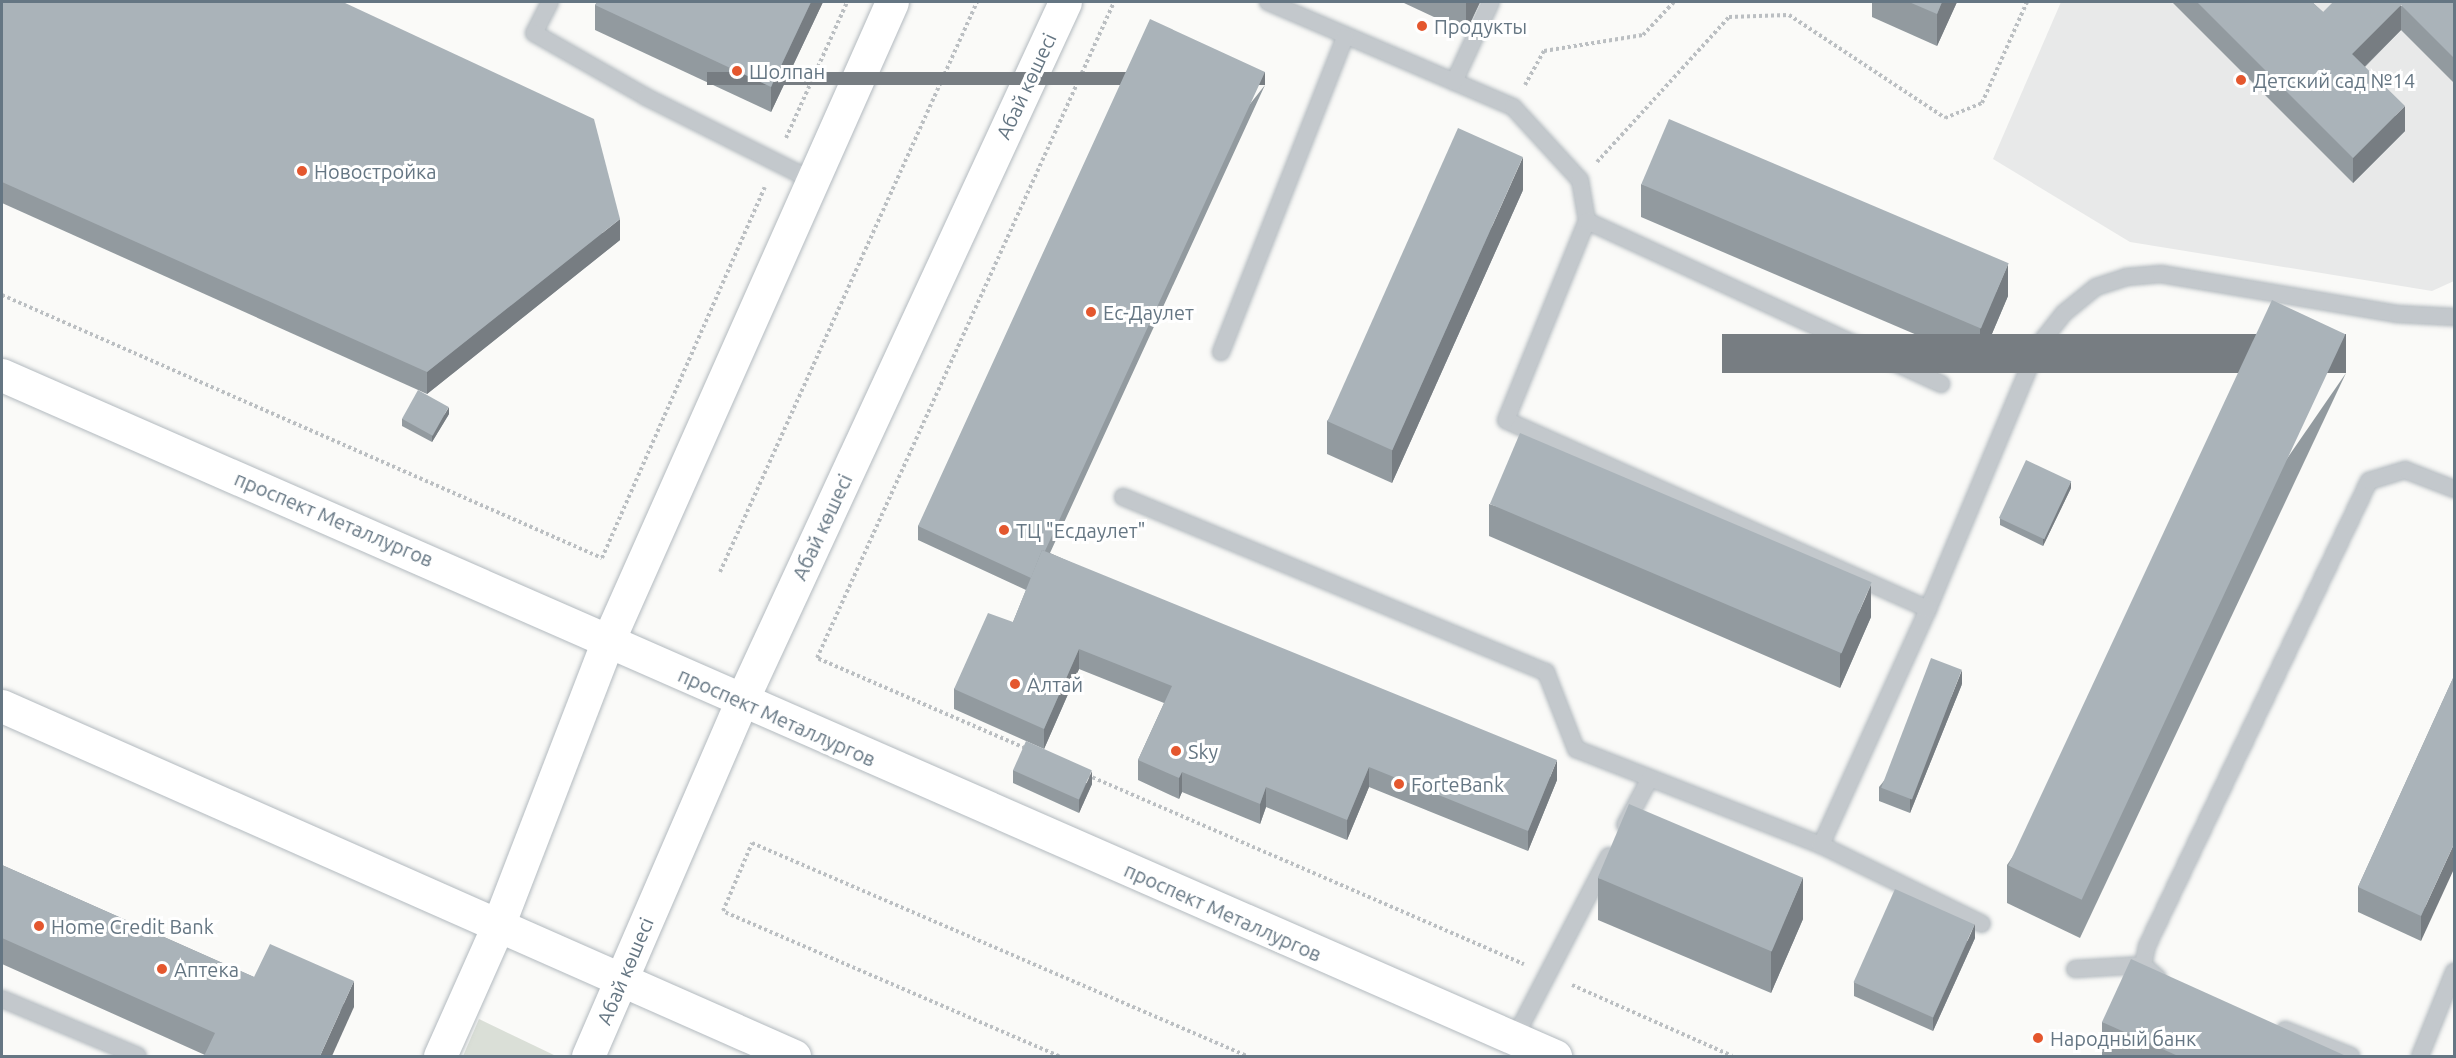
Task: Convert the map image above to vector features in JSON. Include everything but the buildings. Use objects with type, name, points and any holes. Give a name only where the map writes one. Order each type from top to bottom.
[{"type":"main road","points":[[440,1056],[496,928],[608,641],[810,179],[892,2]]},
{"type":"main road","name":"Абай көшесі","points":[[588,1056],[741,702],[1065,2]]},
{"type":"main road","name":"проспект Металлургов","points":[[2,375],[608,641],[741,702],[1555,1056]]},
{"type":"main road","points":[[2,706],[496,928],[794,1056]]},
{"type":"lane","points":[[550,2],[534,33],[775,165],[810,179]]},
{"type":"lane","points":[[1268,2],[1345,38],[1513,107],[1580,180],[1587,221],[1506,420],[1928,609]]},
{"type":"lane","points":[[1454,82],[1491,2]]},
{"type":"lane","points":[[1221,352],[1345,38]]},
{"type":"lane","points":[[1587,221],[1941,384]]},
{"type":"lane","points":[[1821,845],[1928,609],[2038,346],[2064,313],[2096,287],[2126,276],[2161,274],[2397,314],[2454,317]]},
{"type":"lane","points":[[2143,965],[2369,481],[2405,470],[2454,489]]},
{"type":"lane","points":[[1123,497],[1546,672],[1576,749],[1821,845],[1982,924]]},
{"type":"lane","points":[[1515,1039],[1650,778]]},
{"type":"lane","points":[[2076,969],[2143,965],[2180,986]]},
{"type":"lane","points":[[2420,1056],[2454,972]]},
{"type":"lane","points":[[2,999],[138,1056]]},
{"type":"lane","points":[[2265,1022],[2351,1056]]},
{"type":"path","points":[[2,295],[602,558],[847,2]]},
{"type":"path","points":[[720,572],[977,2]]},
{"type":"path","points":[[1035,752],[817,658],[1114,2]]},
{"type":"path","points":[[1513,107],[1544,51],[1643,35],[1674,2]]},
{"type":"path","points":[[1580,180],[1729,18],[1789,15],[1946,118],[1982,103],[2027,2]]},
{"type":"path","points":[[1078,771],[1732,1056]]},
{"type":"path","points":[[1059,1056],[723,911],[752,843],[1247,1056]]},
{"type":"shaded area","name":"Детский сад №14","points":[[2061,2],[2454,2],[2454,281],[2432,291],[2130,242],[1993,159]]},
{"type":"shaded area","points":[[479,1019],[556,1056],[463,1056]]},
{"type":"place","name":"Продукты","points":[[1422,26]]},
{"type":"place","name":"Шолпан","points":[[737,71]]},
{"type":"place","name":"Детский сад №14","points":[[2241,80]]},
{"type":"place","name":"Новостройка","points":[[302,171]]},
{"type":"place","name":"Ес-Даулет","points":[[1091,312]]},
{"type":"place","name":"ТЦ \"Есдаулет\"","points":[[1004,530]]},
{"type":"place","name":"Алтай","points":[[1015,684]]},
{"type":"place","name":"Sky","points":[[1176,751]]},
{"type":"place","name":"ForteBank","points":[[1399,784]]},
{"type":"place","name":"Home Credit Bank","points":[[39,926]]},
{"type":"place","name":"Аптека","points":[[162,969]]},
{"type":"place","name":"Народный банк","points":[[2038,1038]]}]
